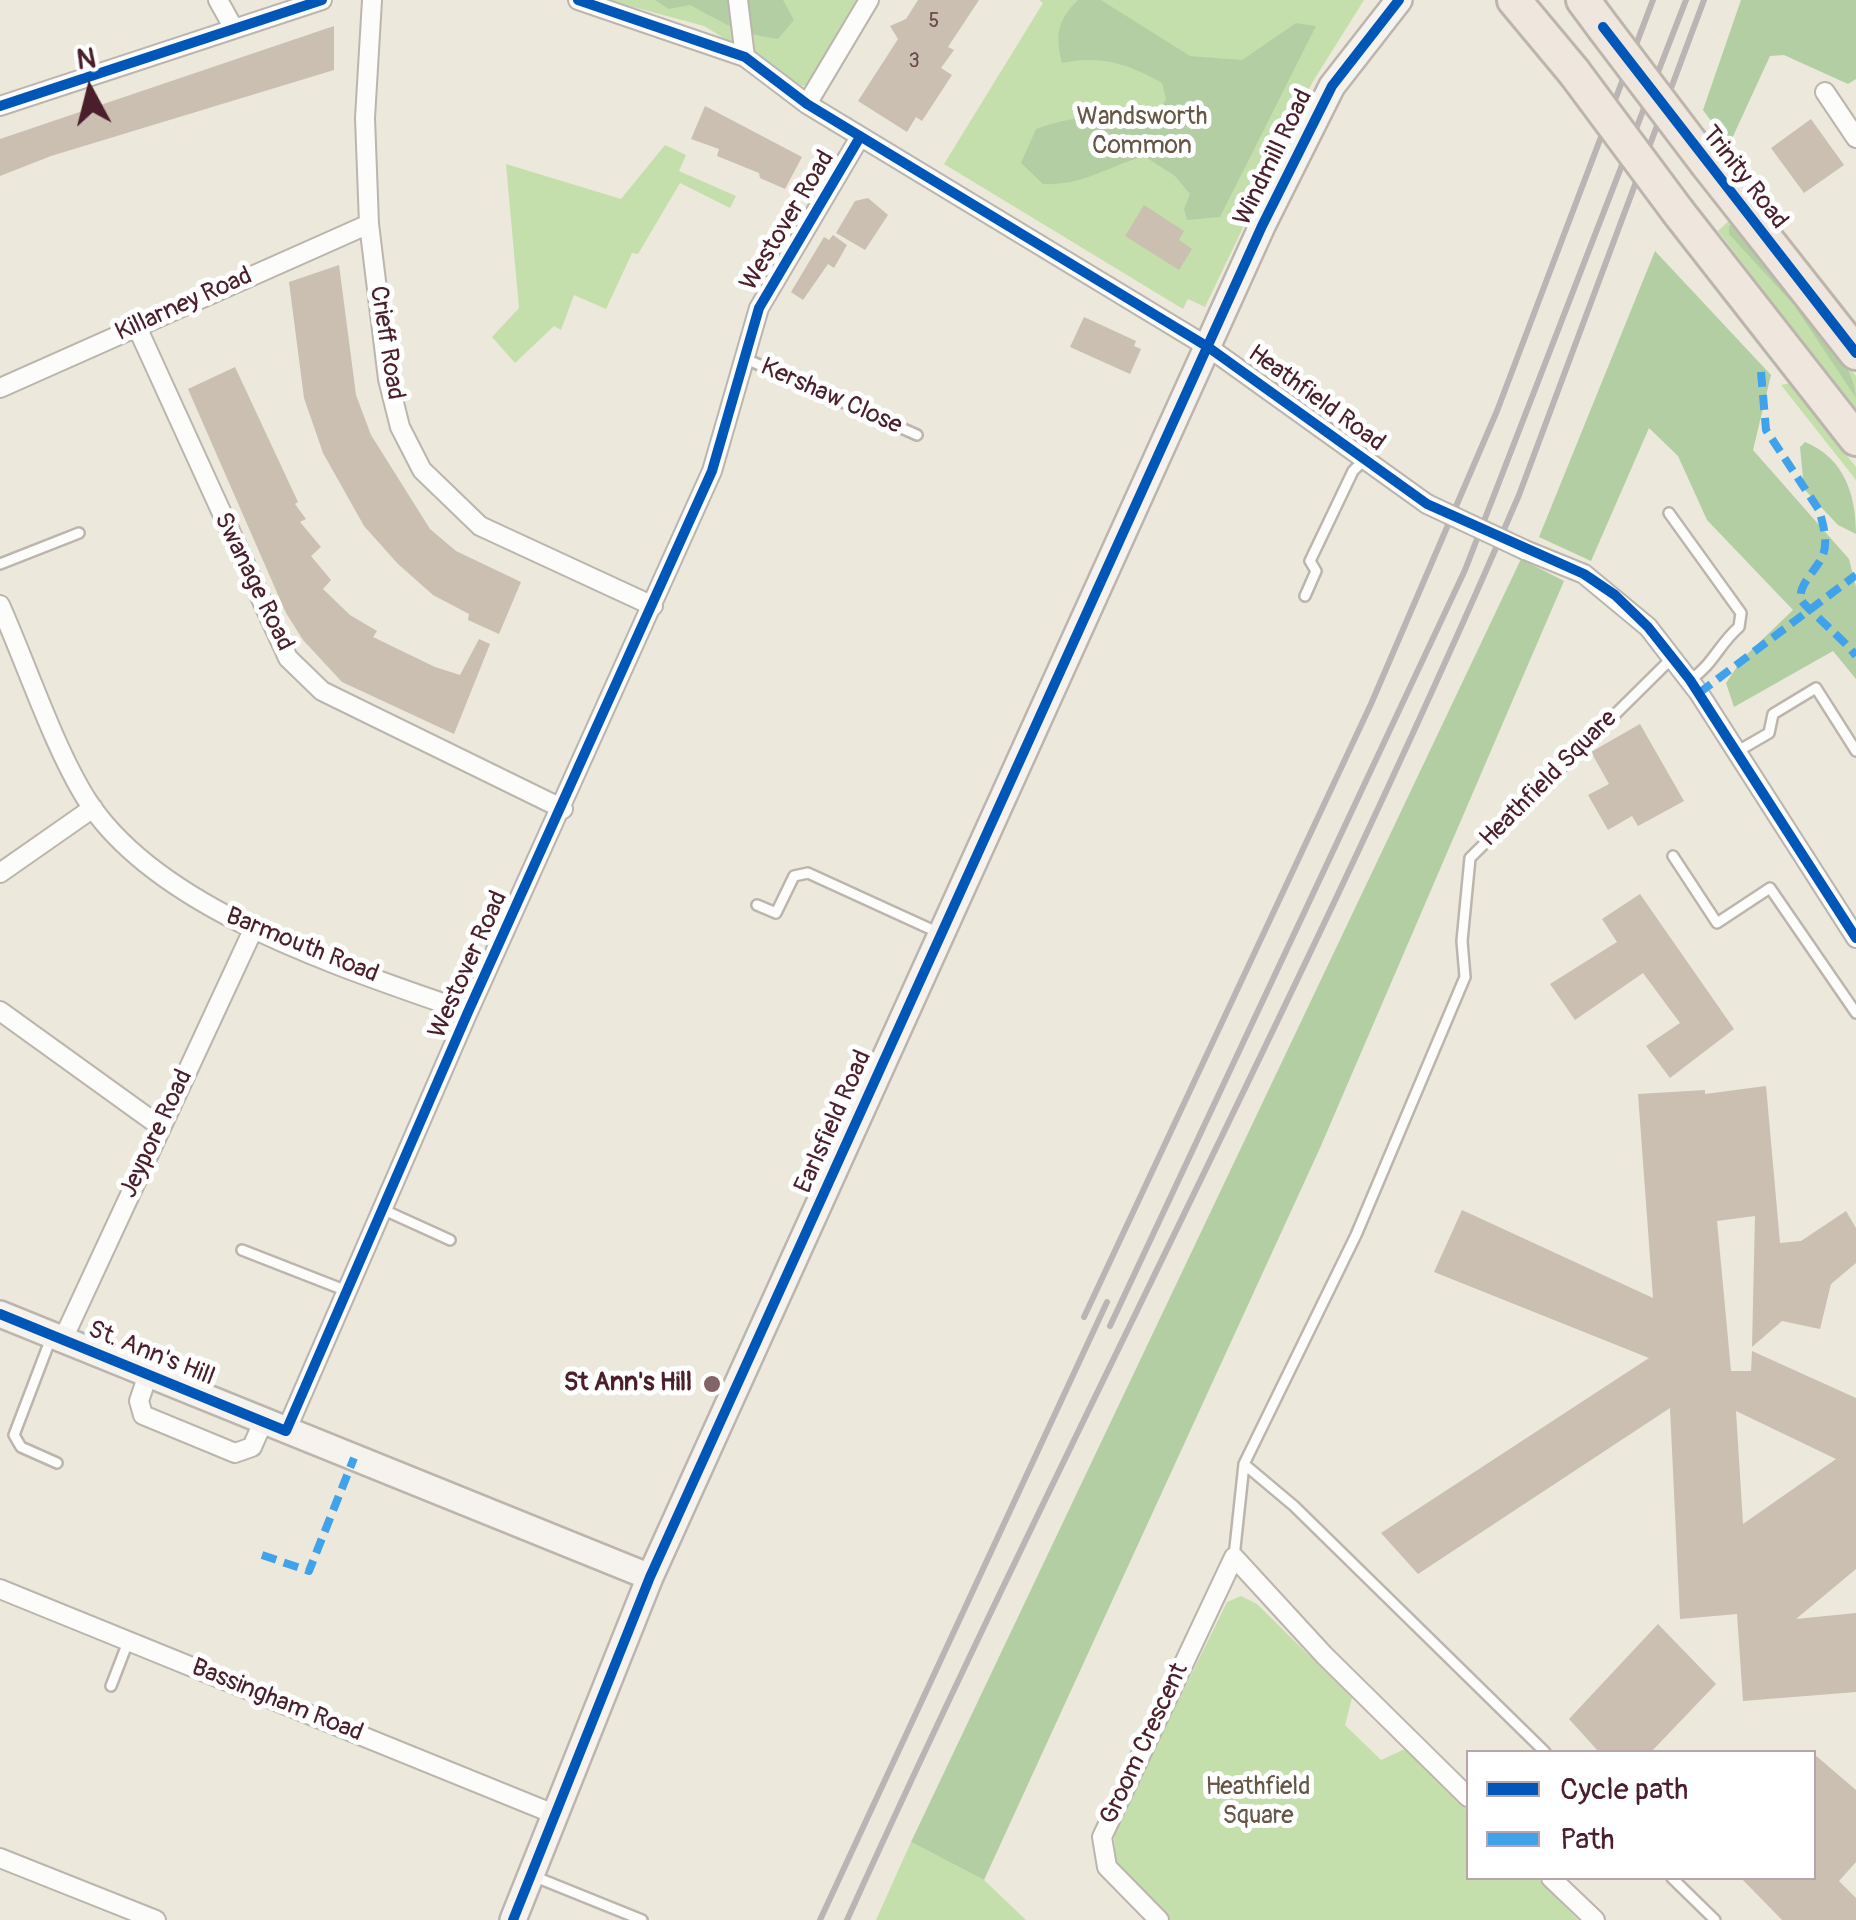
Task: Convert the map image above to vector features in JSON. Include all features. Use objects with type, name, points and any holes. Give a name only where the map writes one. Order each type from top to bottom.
[{"type":"highway","points":[[1514,0],[1574,72],[1856,439]]},
{"type":"highway","name":"Trinity Road","points":[[1582,0],[1856,352]]},
{"type":"main road","name":"Windmill Road","points":[[1208,347],[1332,86],[1399,0]]},
{"type":"main road","name":"Earlsfield Road","points":[[513,1920],[650,1578],[1208,347]]},
{"type":"main road","name":"St. Ann's Hill","points":[[0,1314],[650,1578]]},
{"type":"street","points":[[218,0],[234,27]]},
{"type":"street","points":[[0,106],[322,0]]},
{"type":"street","name":"Crieff Road","points":[[372,0],[365,118],[369,224],[388,379],[400,427],[422,470],[480,526],[654,606]]},
{"type":"street","name":"Heathfield Road","points":[[578,0],[746,57],[807,104],[1208,347],[1427,504],[1584,574],[1615,595],[1690,680],[1856,938]]},
{"type":"street","points":[[738,0],[746,57]]},
{"type":"street","points":[[807,104],[869,0]]},
{"type":"street","points":[[1825,92],[1856,138]]},
{"type":"street","name":"Westover Road","points":[[275,1426],[347,1291],[468,1012],[654,606],[712,471],[758,308],[860,137]]},
{"type":"street","name":"Killarney Road","points":[[0,388],[369,224]]},
{"type":"street","name":"Swanage Road","points":[[137,327],[288,658],[322,691],[562,809]]},
{"type":"street","name":"Barmouth Road","points":[[0,605],[93,808],[118,837],[179,886],[253,930],[468,1012]]},
{"type":"street","points":[[0,874],[93,808]]},
{"type":"street","name":"Jeypore Road","points":[[58,1338],[253,930]]},
{"type":"street","points":[[0,1011],[161,1128]]},
{"type":"street","points":[[148,1374],[140,1400],[144,1415],[234,1453],[244,1452],[275,1426]]},
{"type":"street","points":[[1234,1556],[1324,1655],[1466,1795]]},
{"type":"street","name":"Groom Crescent","points":[[1159,1920],[1107,1867],[1102,1836],[1234,1556]]},
{"type":"street","name":"Bassingham Road","points":[[0,1589],[554,1814]]},
{"type":"street","points":[[0,1858],[156,1920]]},
{"type":"street","points":[[1553,1880],[1595,1920]]},
{"type":"lane","name":"Kershaw Close","points":[[746,359],[917,435]]},
{"type":"lane","points":[[1305,596],[1316,571],[1310,561],[1354,471],[1365,460]]},
{"type":"lane","points":[[1669,513],[1741,613],[1740,628],[1722,641],[1708,669],[1690,680]]},
{"type":"lane","points":[[0,564],[79,534]]},
{"type":"lane","name":"Heathfield Square","points":[[1234,1556],[1244,1464],[1356,1235],[1465,977],[1462,941],[1470,858],[1673,657]]},
{"type":"lane","points":[[1738,751],[1769,733],[1773,714],[1816,688],[1856,751]]},
{"type":"lane","points":[[1673,856],[1718,924],[1770,888],[1856,1012]]},
{"type":"lane","points":[[757,905],[776,913],[794,876],[808,872],[940,934]]},
{"type":"lane","points":[[384,1210],[450,1240]]},
{"type":"lane","points":[[242,1250],[347,1291]]},
{"type":"lane","points":[[57,1463],[22,1447],[14,1436],[58,1338]]},
{"type":"lane","points":[[1244,1464],[1294,1506],[1543,1750]]},
{"type":"lane","points":[[111,1686],[128,1641]]},
{"type":"lane","points":[[530,1875],[642,1920]]},
{"type":"lane","points":[[1674,1880],[1715,1920]]},
{"type":"green space","points":[[607,0],[865,0],[822,83],[802,86],[704,26]]},
{"type":"green space","points":[[655,0],[783,0],[794,20],[778,39],[764,37],[742,31],[690,5],[669,9]]},
{"type":"green space","name":"Wandsworth Common","points":[[1039,0],[1364,0],[1312,83],[1205,307],[1188,299],[1183,309],[944,164],[1043,3]]},
{"type":"green space","points":[[1078,0],[1101,0],[1190,56],[1242,60],[1296,23],[1316,26],[1220,217],[1187,220],[1184,209],[1190,194],[1175,176],[1144,156],[1057,184],[1043,184],[1021,163],[1036,129],[1093,117],[1151,126],[1166,99],[1162,83],[1126,66],[1089,60],[1062,63],[1060,29]]},
{"type":"green space","points":[[1741,0],[1856,0],[1856,79],[1848,84],[1784,55],[1770,56],[1729,145],[1703,110]]},
{"type":"green space","points":[[665,145],[686,155],[679,171],[736,196],[730,208],[680,183],[638,254],[632,253],[606,309],[574,295],[561,330],[554,326],[515,363],[492,337],[519,308],[506,164],[621,199]]},
{"type":"green space","points":[[1733,217],[1856,376],[1856,411],[1718,231]]},
{"type":"green space","points":[[1734,224],[1826,333],[1852,379],[1856,398],[1794,305],[1729,234],[1729,226]]},
{"type":"green space","points":[[1655,251],[1771,375],[1753,450],[1849,559],[1856,587],[1856,679],[1833,651],[1734,707],[1726,683],[1743,658],[1793,610],[1707,520],[1678,456],[1649,428],[1591,561],[1539,537]]},
{"type":"green space","points":[[1790,383],[1856,467],[1856,480],[1781,385]]},
{"type":"green space","points":[[1805,442],[1829,458],[1845,479],[1854,505],[1856,534],[1838,525],[1804,489],[1800,447]]},
{"type":"green space","points":[[1521,559],[1564,581],[1320,1148],[984,1880],[911,1842]]},
{"type":"green space","name":"Heathfield Square","points":[[1241,1596],[1257,1604],[1352,1698],[1345,1725],[1381,1760],[1405,1749],[1466,1809],[1466,1880],[1539,1880],[1578,1920],[1171,1920],[1115,1863],[1114,1832],[1227,1602]]},
{"type":"green space","points":[[911,1842],[984,1880],[1026,1920],[876,1920]]},
{"type":"building","points":[[918,0],[979,0],[948,47],[954,50],[941,68],[952,75],[922,121],[916,117],[907,132],[858,101],[898,39],[890,26],[906,19]]},
{"type":"building","points":[[334,26],[334,70],[51,156],[0,176],[0,139]]},
{"type":"building","points":[[705,106],[802,157],[785,189],[760,178],[759,173],[717,156],[719,149],[691,139]]},
{"type":"building","points":[[1811,119],[1844,165],[1804,193],[1771,148]]},
{"type":"building","points":[[868,198],[888,215],[865,250],[836,233],[855,201]]},
{"type":"building","points":[[1144,205],[1184,231],[1179,240],[1192,249],[1179,270],[1125,236]]},
{"type":"building","points":[[833,235],[847,245],[834,268],[828,264],[803,300],[791,292],[824,237],[829,240]]},
{"type":"building","points":[[339,265],[356,395],[371,435],[430,529],[456,551],[521,582],[499,634],[468,620],[469,614],[433,595],[398,564],[364,526],[323,453],[304,398],[289,282]]},
{"type":"building","points":[[1084,317],[1136,341],[1134,346],[1141,349],[1130,374],[1070,347]]},
{"type":"building","points":[[235,367],[298,502],[295,504],[306,519],[300,522],[321,547],[311,556],[331,580],[323,589],[350,615],[377,631],[373,637],[435,667],[460,675],[479,639],[490,644],[454,734],[342,682],[303,640],[286,613],[188,389]]},
{"type":"building","points":[[1640,724],[1684,801],[1638,826],[1632,816],[1608,830],[1588,795],[1609,784],[1591,752]]},
{"type":"building","points":[[1640,894],[1734,1029],[1670,1078],[1646,1046],[1680,1023],[1643,973],[1575,1020],[1550,984],[1617,942],[1602,919]]},
{"type":"building","points":[[1766,1086],[1780,1243],[1801,1241],[1846,1211],[1856,1228],[1856,1263],[1831,1284],[1820,1329],[1782,1321],[1752,1347],[1755,1216],[1717,1221],[1731,1371],[1751,1371],[1752,1351],[1856,1398],[1856,1569],[1796,1619],[1856,1613],[1856,1692],[1743,1701],[1737,1614],[1680,1619],[1670,1408],[1418,1574],[1381,1533],[1649,1358],[1434,1272],[1462,1210],[1653,1298],[1638,1094],[1705,1090],[1705,1094]],"holes":[[[1736,1411],[1836,1459],[1743,1524]]]},
{"type":"building","points":[[1658,1624],[1716,1684],[1653,1750],[1597,1750],[1569,1719]]},
{"type":"building","points":[[1816,1756],[1856,1790],[1856,1862],[1839,1881],[1856,1898],[1856,1920],[1782,1920],[1743,1880],[1816,1880]]},
{"type":"railway","points":[[1084,1317],[1371,704],[1497,411],[1653,0]]},
{"type":"railway","points":[[1110,1326],[1465,570],[1686,0]]},
{"type":"railway","points":[[847,1920],[1439,675],[1519,495],[1704,0]]},
{"type":"railway","points":[[820,1920],[1107,1302]]},
{"type":"marked path","points":[[1761,372],[1766,430],[1819,510],[1824,527],[1824,552],[1802,588],[1801,599],[1856,656]]},
{"type":"marked path","points":[[1699,693],[1856,575]]},
{"type":"marked path","points":[[262,1555],[309,1571],[354,1458]]},
{"type":"cycle path","points":[[0,106],[322,0]]},
{"type":"cycle path","points":[[578,0],[745,57],[807,104],[1208,347],[1427,504],[1584,574],[1615,595],[1648,627],[1690,680],[1856,938]]},
{"type":"cycle path","points":[[513,1920],[650,1577],[1262,226],[1332,86],[1399,0]]},
{"type":"cycle path","points":[[1603,27],[1856,353]]},
{"type":"cycle path","points":[[0,1314],[286,1431],[468,1012],[712,471],[759,308],[860,137]]},
{"type":"place","name":"St Ann's Hill","points":[[712,1384]]}]
